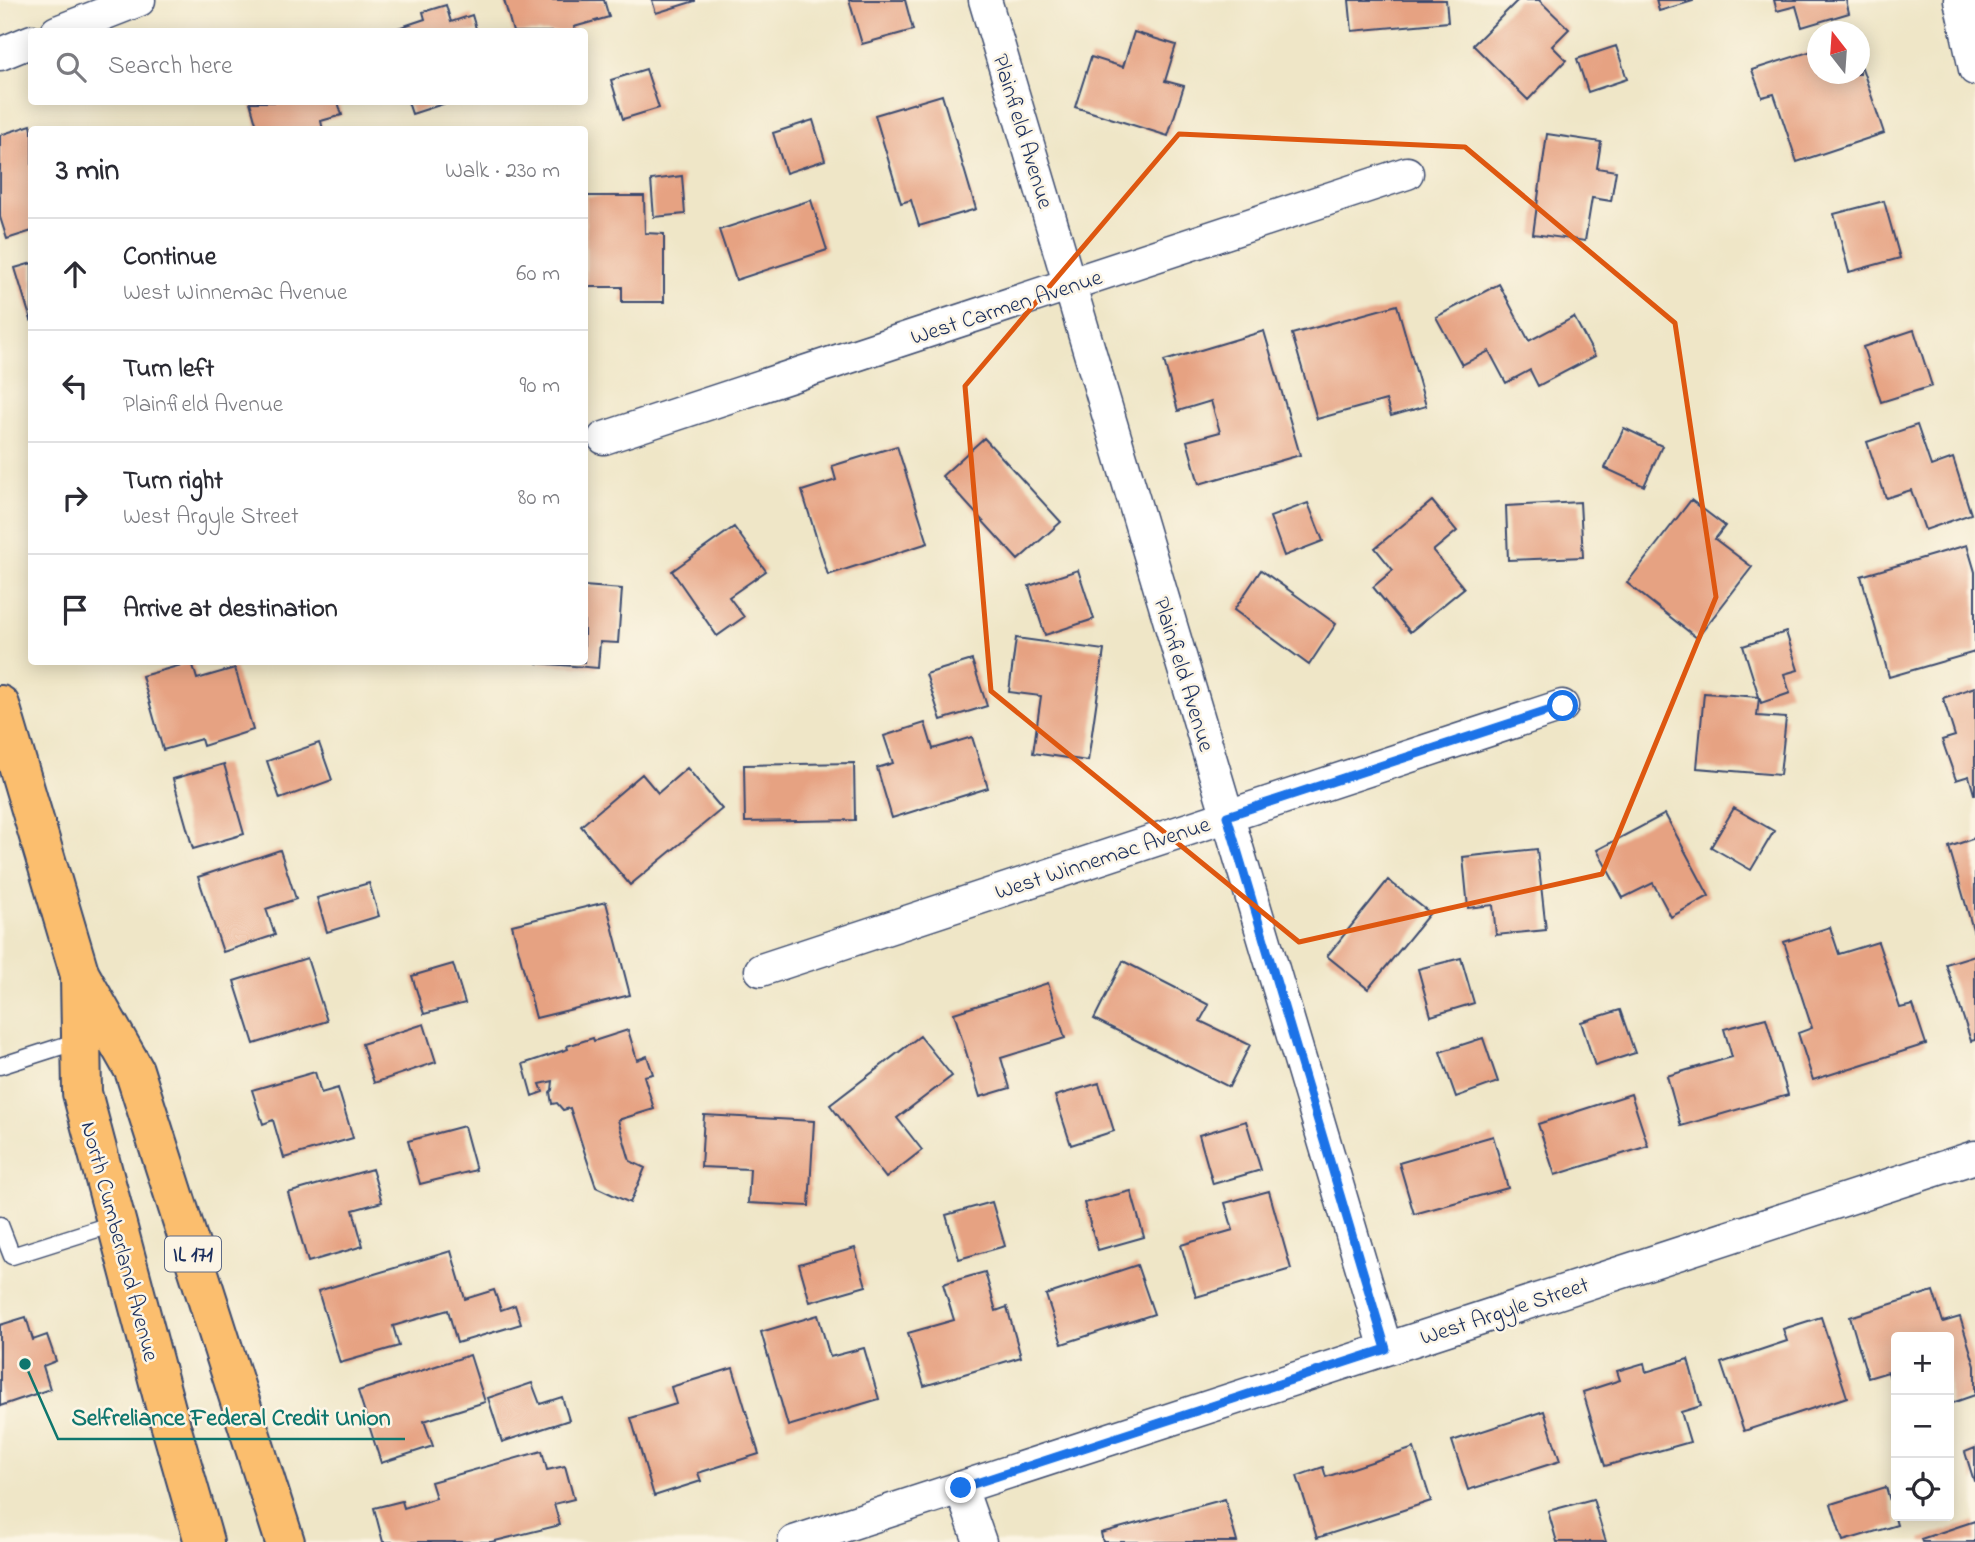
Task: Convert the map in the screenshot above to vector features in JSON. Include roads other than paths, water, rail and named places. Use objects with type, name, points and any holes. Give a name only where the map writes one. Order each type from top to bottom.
[{"type":"main road","name":"North Cumberland Avenue","points":[[0,705],[80,975],[134,1070],[285,1542]]},
{"type":"main road","name":"North Cumberland Avenue","points":[[80,975],[82,1093],[204,1542]]},
{"type":"street","points":[[67,28],[139,0]]},
{"type":"street","name":"Plainfield Avenue","points":[[985,0],[1386,1349]]},
{"type":"street","points":[[1960,0],[1975,69]]},
{"type":"street","points":[[0,54],[28,43]]},
{"type":"street","name":"West Carmen Avenue","points":[[604,438],[1407,173]]},
{"type":"street","name":"West Winnemac Avenue","points":[[761,970],[1563,706]]},
{"type":"street","name":"West Argyle Street","points":[[794,1542],[1975,1157]]},
{"type":"street","points":[[961,1488],[980,1542]]},
{"type":"lane","points":[[0,1066],[81,1040]]},
{"type":"lane","points":[[0,1269],[12,1256],[116,1223]]},
{"type":"lane","points":[[0,1225],[12,1256]]},
{"type":"place","name":"Selfreliance Federal Credit Union","points":[[25,1364]]}]
